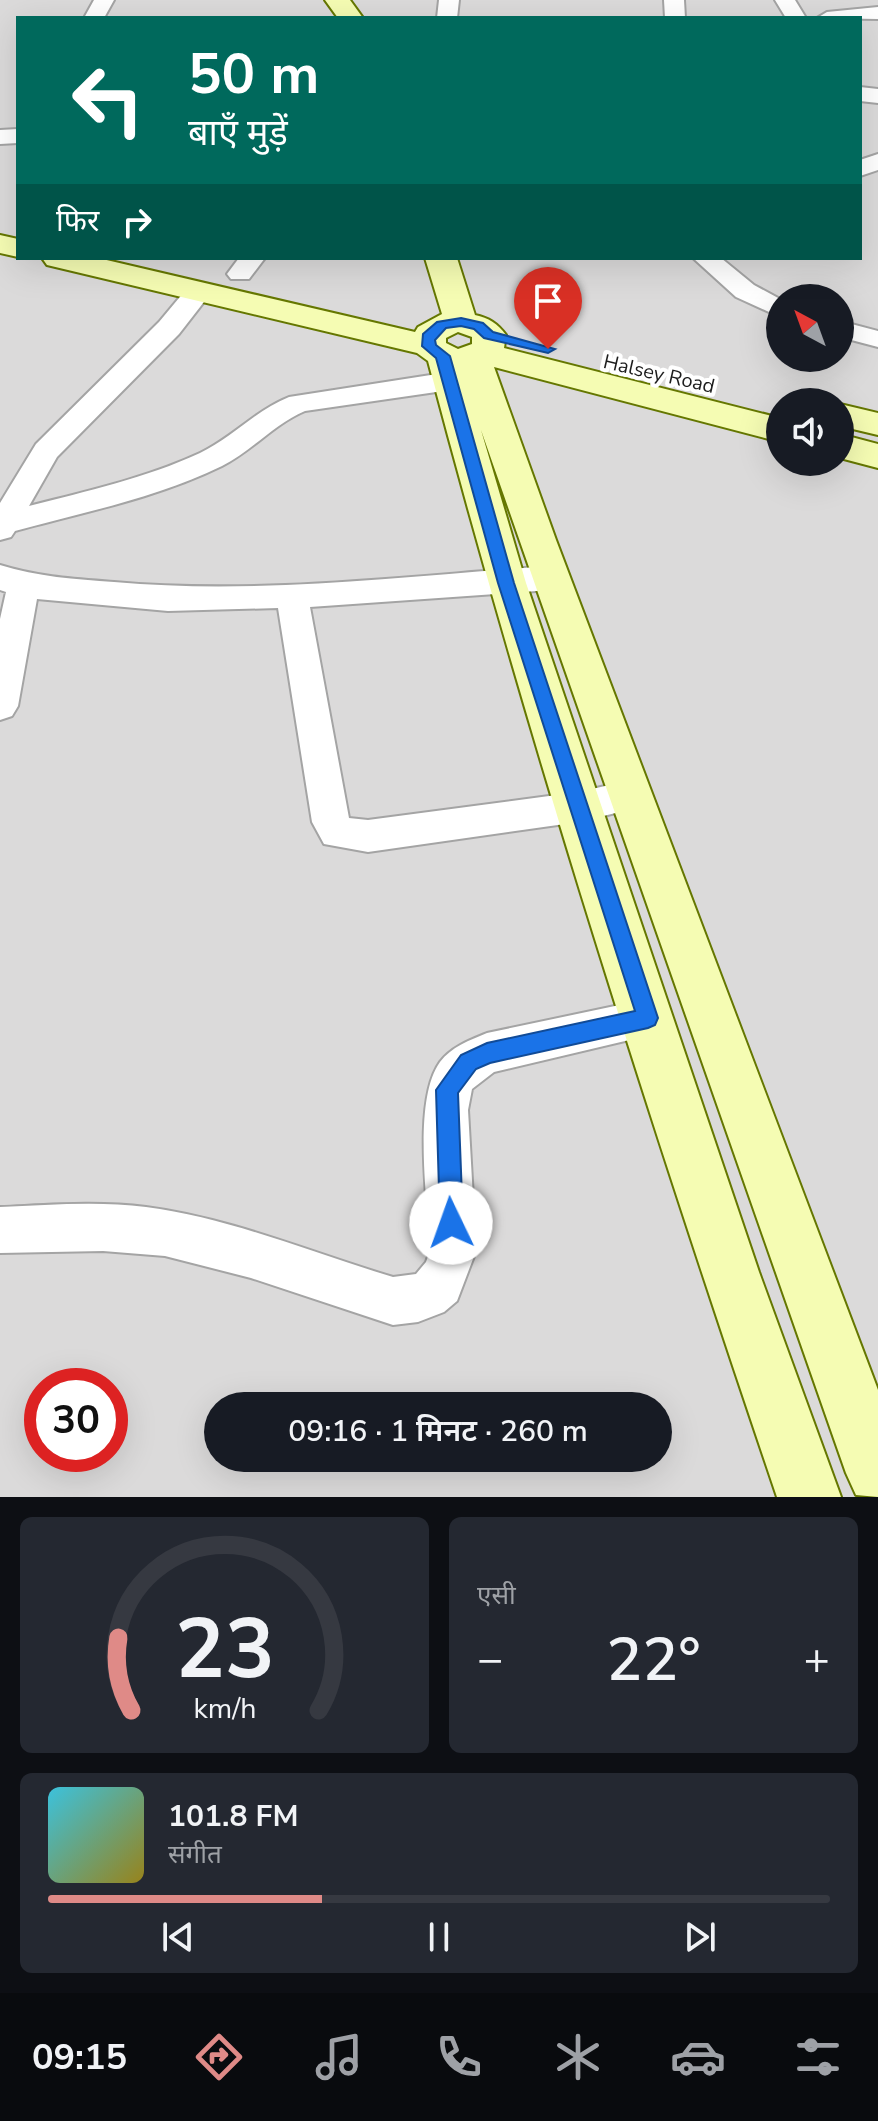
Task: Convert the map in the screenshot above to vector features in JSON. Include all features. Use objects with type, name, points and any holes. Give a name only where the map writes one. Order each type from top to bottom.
[{"type":"street","points":[[337,0],[349,16]]},
{"type":"street","points":[[847,16],[878,13]]},
{"type":"street","points":[[66,260],[198,292],[459,347],[766,426]]},
{"type":"street","points":[[190,260],[246,266],[459,347]]},
{"type":"street","points":[[441,260],[459,347],[528,581],[534,669],[730,1272],[809,1497]]},
{"type":"street","points":[[708,260],[745,291],[766,302]]},
{"type":"street","points":[[4,525],[46,451],[169,328],[198,292]]},
{"type":"street","points":[[854,333],[878,339]]},
{"type":"street","points":[[4,525],[185,470],[224,452],[284,408],[459,347]]},
{"type":"street","name":"Halsey Road","points":[[459,347],[766,399]]},
{"type":"street","points":[[0,706],[11,582],[168,599],[292,596],[528,581]]},
{"type":"street","points":[[528,581],[581,661],[878,1473]]},
{"type":"street","points":[[292,596],[331,822],[337,833],[368,836],[579,807],[631,795]]},
{"type":"street","points":[[534,669],[581,661]]},
{"type":"street","points":[[629,962],[688,950]]},
{"type":"street","points":[[0,1230],[116,1228],[163,1232],[243,1250],[393,1301],[419,1300],[439,1289],[448,1274],[453,1251],[446,1110],[447,1090],[454,1077],[468,1062],[487,1053],[648,1018]]},
{"type":"shaded area","points":[[0,0],[878,0],[878,1497],[0,1497]]},
{"type":"route","points":[[451,1223],[447,1090],[468,1062],[487,1053],[648,1018],[506,583],[443,356],[429,346],[428,340],[430,334],[442,325],[461,322],[478,326],[489,335],[548,349]]}]
